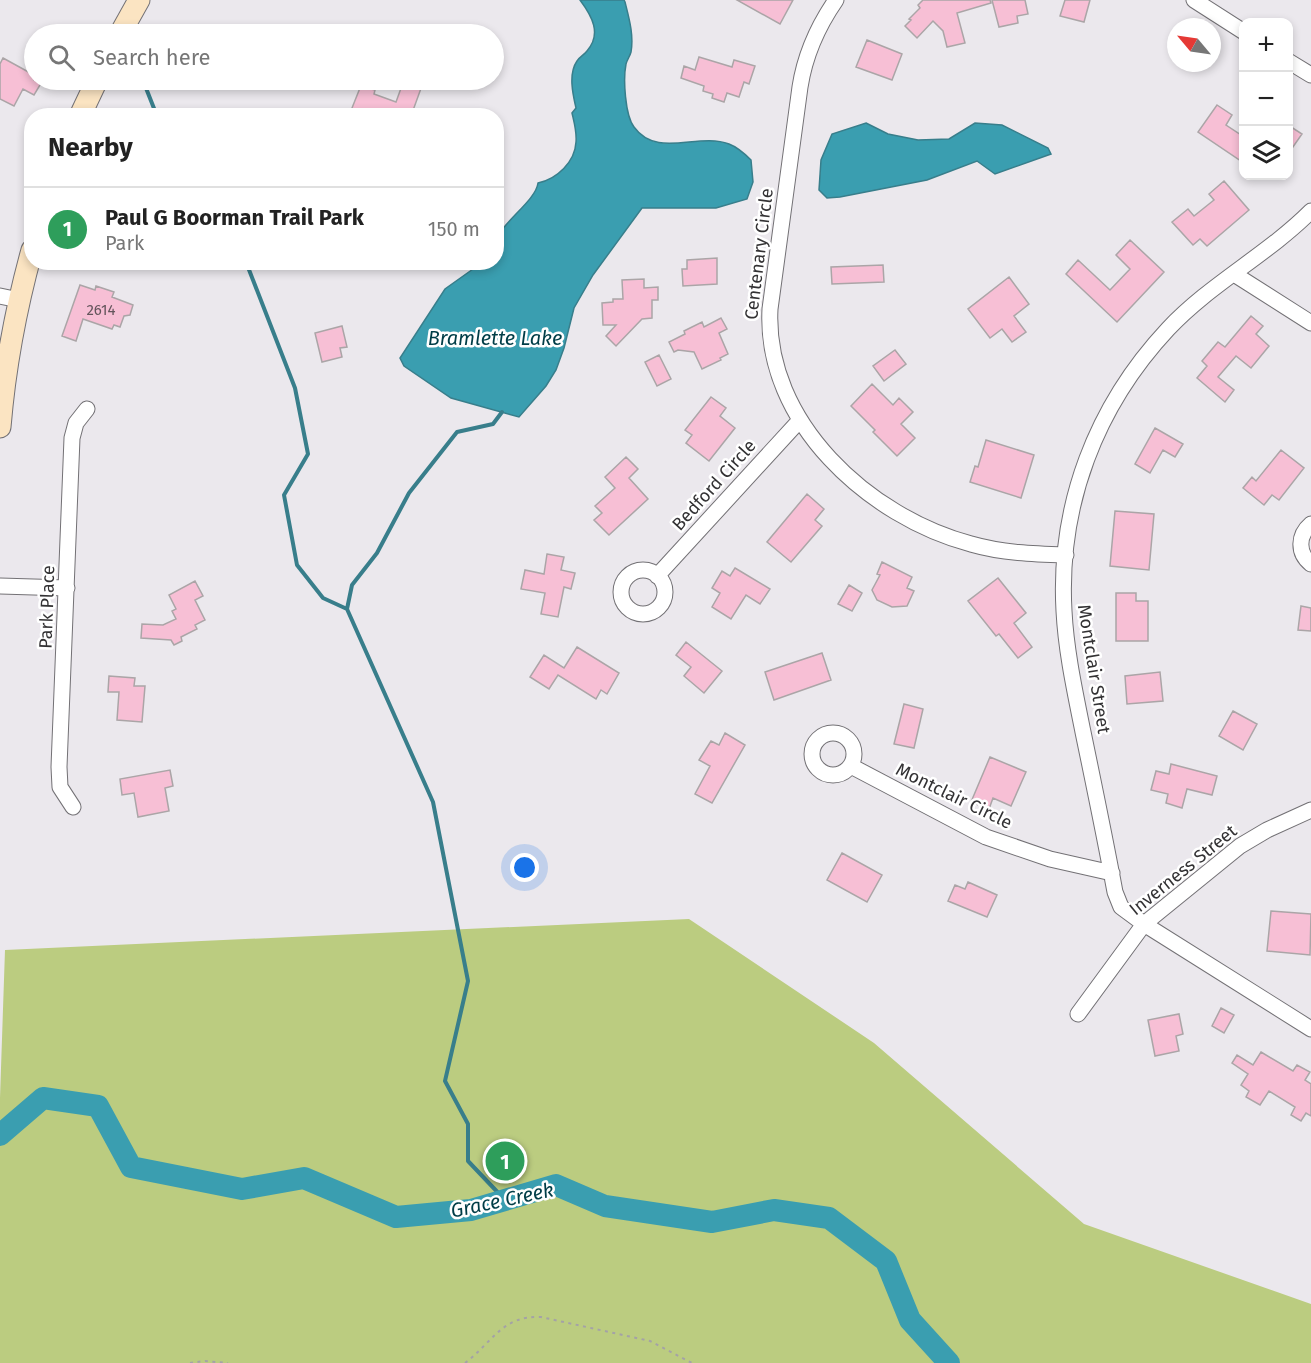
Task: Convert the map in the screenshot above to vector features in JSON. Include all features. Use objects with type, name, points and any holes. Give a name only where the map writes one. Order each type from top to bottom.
[{"type":"main road","points":[[126,24],[139,0]]},
{"type":"main road","points":[[84,108],[92,90]]},
{"type":"main road","points":[[0,427],[10,298],[24,267]]},
{"type":"street","name":"Centenary Circle","points":[[836,0],[815,36],[802,73],[770,309],[770,341],[778,373],[788,398],[800,420],[819,445],[846,474],[879,501],[907,518],[954,539],[985,548],[1018,553],[1065,555]]},
{"type":"street","points":[[1194,0],[1239,29]]},
{"type":"street","points":[[1293,64],[1311,75]]},
{"type":"street","name":"Montclair Street","points":[[1311,211],[1280,239],[1197,302],[1170,327],[1134,369],[1114,400],[1097,433],[1078,484],[1065,555],[1064,601],[1068,647],[1119,904],[1144,924],[1311,1029]]},
{"type":"street","points":[[1234,274],[1311,323]]},
{"type":"street","name":"Park Place","points":[[73,807],[63,792],[59,775],[72,438],[76,423],[87,409]]},
{"type":"street","name":"Bedford Circle","points":[[657,576],[800,420]]},
{"type":"street","points":[[1311,524],[1304,531],[1300,542],[1303,555],[1311,564]]},
{"type":"street","points":[[0,586],[67,588]]},
{"type":"street","name":"Montclair Circle","points":[[851,766],[986,837],[1050,859],[1112,873]]},
{"type":"street","name":"Inverness Street","points":[[1078,1014],[1144,924],[1240,846],[1267,830],[1311,810]]},
{"type":"path","points":[[465,1363],[507,1325],[522,1317],[531,1316],[650,1341],[692,1363]]},
{"type":"path","points":[[190,1363],[205,1360],[228,1363]]},
{"type":"green space","points":[[689,919],[874,1043],[1084,1224],[1311,1304],[1311,1363],[0,1363],[0,1098],[5,950]]},
{"type":"water","name":"Bramlette Lake","points":[[580,0],[624,0],[625,2],[632,39],[631,52],[626,62],[625,97],[634,127],[643,136],[654,141],[678,143],[717,141],[732,145],[751,160],[753,182],[747,199],[716,208],[642,208],[593,275],[574,308],[556,370],[546,386],[519,417],[451,398],[404,366],[400,358],[445,289],[472,270],[504,270],[504,227],[532,196],[538,183],[552,178],[569,163],[575,149],[576,138],[572,113],[576,108],[572,84],[574,66],[591,45],[595,32],[588,12]]},
{"type":"water","points":[[866,123],[888,134],[918,140],[949,139],[975,123],[1002,125],[1048,148],[1051,154],[995,174],[977,161],[927,180],[827,198],[819,190],[821,160],[832,134]]},
{"type":"building","points":[[737,0],[793,0],[780,24]]},
{"type":"building","points":[[923,0],[990,0],[991,3],[957,13],[965,43],[947,47],[943,31],[933,21],[917,38],[905,26],[920,8],[918,5]]},
{"type":"building","points":[[992,0],[1025,0],[1028,14],[1017,16],[1018,23],[999,27]]},
{"type":"building","points":[[1065,0],[1090,0],[1084,22],[1060,16]]},
{"type":"building","points":[[867,40],[902,54],[892,80],[856,67]]},
{"type":"building","points":[[699,57],[732,67],[734,60],[755,66],[749,84],[744,82],[739,97],[727,93],[724,102],[712,98],[713,94],[703,91],[704,86],[681,78],[684,66],[695,70]]},
{"type":"building","points":[[3,58],[24,70],[24,90],[14,106],[0,99],[0,64]]},
{"type":"building","points":[[25,90],[37,90],[34,95]]},
{"type":"building","points":[[359,90],[375,90],[374,94],[396,102],[400,90],[420,90],[414,108],[352,108]]},
{"type":"building","points":[[1217,105],[1232,115],[1226,125],[1239,134],[1239,160],[1198,132]]},
{"type":"building","points":[[1293,128],[1302,134],[1293,147]]},
{"type":"building","points":[[1224,181],[1249,210],[1207,246],[1200,239],[1193,245],[1172,222],[1188,209],[1194,216],[1214,200],[1209,194]]},
{"type":"building","points":[[1130,240],[1164,272],[1117,322],[1066,274],[1078,260],[1110,290],[1130,269],[1116,255]]},
{"type":"building","points":[[717,258],[717,284],[683,286],[682,269],[687,269],[687,260]]},
{"type":"building","points":[[883,265],[884,282],[832,284],[831,267]]},
{"type":"building","points":[[1009,277],[1029,304],[1014,316],[1026,332],[1012,342],[1002,329],[990,338],[968,309]]},
{"type":"building","points":[[644,279],[644,288],[658,287],[658,300],[652,300],[652,318],[642,319],[616,346],[606,336],[616,325],[603,325],[602,303],[613,302],[613,299],[623,299],[622,280]]},
{"type":"building","points":[[80,285],[95,290],[96,286],[114,292],[112,297],[133,305],[130,315],[124,316],[120,327],[114,325],[112,329],[83,319],[76,341],[62,336]]},
{"type":"building","points":[[1251,316],[1263,326],[1256,334],[1269,346],[1251,368],[1236,356],[1218,377],[1234,390],[1225,402],[1197,378],[1207,366],[1202,361],[1218,342],[1225,347]]},
{"type":"building","points":[[721,318],[727,329],[719,333],[728,354],[720,358],[721,360],[702,369],[694,352],[678,350],[674,352],[669,342],[685,334],[684,331],[702,322],[704,327]]},
{"type":"building","points":[[342,326],[347,347],[340,348],[342,357],[322,362],[315,333]]},
{"type":"building","points":[[895,350],[906,364],[884,381],[873,366]]},
{"type":"building","points":[[659,355],[671,379],[657,386],[645,362]]},
{"type":"building","points":[[872,384],[893,405],[899,398],[913,412],[901,424],[915,438],[897,456],[851,406]]},
{"type":"building","points":[[711,397],[726,408],[720,416],[735,428],[709,461],[686,443],[692,435],[685,430]]},
{"type":"building","points":[[1155,428],[1183,444],[1175,457],[1163,450],[1150,473],[1135,464]]},
{"type":"building","points":[[986,440],[1034,455],[1021,498],[970,482],[975,466],[978,467]]},
{"type":"building","points":[[1281,450],[1304,468],[1279,500],[1272,495],[1264,505],[1243,488],[1252,477],[1256,481]]},
{"type":"building","points":[[626,457],[638,469],[629,478],[648,499],[609,535],[594,520],[602,513],[595,506],[615,488],[605,477]]},
{"type":"building","points":[[807,494],[824,509],[815,520],[822,526],[791,562],[767,542]]},
{"type":"building","points":[[1115,511],[1154,514],[1149,570],[1110,566]]},
{"type":"building","points":[[547,554],[564,557],[561,570],[575,573],[571,589],[564,587],[558,617],[541,614],[545,593],[521,589],[525,570],[544,574]]},
{"type":"building","points":[[882,562],[912,577],[907,588],[914,591],[907,606],[892,607],[877,600],[872,590],[880,575],[877,574]]},
{"type":"building","points":[[735,568],[770,589],[760,604],[746,595],[731,619],[712,607],[720,593],[712,588],[722,571],[730,576]]},
{"type":"building","points":[[998,578],[1026,613],[1014,623],[1032,647],[1018,658],[999,634],[996,636],[968,601]]},
{"type":"building","points":[[195,581],[203,596],[195,600],[205,620],[195,625],[197,629],[181,637],[182,641],[174,645],[171,640],[141,638],[142,624],[163,625],[176,619],[172,611],[176,609],[169,595]]},
{"type":"building","points":[[849,585],[862,593],[852,611],[838,604]]},
{"type":"building","points":[[1116,593],[1136,593],[1136,601],[1148,601],[1148,641],[1116,641]]},
{"type":"building","points":[[1301,606],[1311,608],[1311,631],[1298,630]]},
{"type":"building","points":[[686,642],[722,671],[704,693],[684,676],[691,667],[676,655]]},
{"type":"building","points":[[577,647],[619,673],[607,694],[601,690],[596,699],[558,675],[549,689],[530,677],[544,655],[564,668]]},
{"type":"building","points":[[822,653],[831,680],[774,700],[765,672]]},
{"type":"building","points":[[1160,672],[1163,701],[1127,704],[1125,676]]},
{"type":"building","points":[[109,676],[135,678],[134,686],[145,686],[142,722],[117,720],[119,692],[108,692]]},
{"type":"building","points":[[904,704],[923,709],[914,748],[894,744]]},
{"type":"building","points":[[1233,711],[1257,724],[1243,750],[1219,736]]},
{"type":"building","points":[[725,733],[745,745],[712,803],[695,794],[710,766],[699,760],[711,741],[719,745]]},
{"type":"building","points":[[990,757],[1026,772],[1011,806],[993,798],[989,809],[971,802]]},
{"type":"building","points":[[1171,764],[1217,776],[1212,795],[1187,789],[1182,808],[1166,803],[1168,794],[1151,790],[1156,771],[1169,774]]},
{"type":"building","points":[[170,770],[173,786],[165,788],[169,811],[138,817],[134,793],[122,795],[120,779]]},
{"type":"building","points":[[842,853],[882,875],[867,902],[827,880]]},
{"type":"building","points":[[968,882],[997,895],[987,917],[948,901],[955,885],[965,889]]},
{"type":"building","points":[[1271,911],[1311,914],[1310,955],[1267,951]]},
{"type":"building","points":[[1221,1008],[1234,1015],[1224,1033],[1212,1026]]},
{"type":"building","points":[[1179,1014],[1183,1034],[1176,1036],[1179,1051],[1155,1056],[1148,1020]]},
{"type":"building","points":[[1261,1052],[1293,1071],[1297,1065],[1310,1072],[1305,1080],[1311,1084],[1311,1116],[1306,1113],[1301,1121],[1291,1115],[1295,1107],[1269,1091],[1260,1105],[1246,1097],[1249,1091],[1241,1085],[1248,1074],[1232,1063],[1237,1055],[1253,1065]]},
{"type":"waterway","points":[[147,90],[154,108]]},
{"type":"waterway","points":[[249,270],[295,388],[308,454],[284,495],[297,565],[323,598],[347,609],[433,802],[468,981],[445,1081],[468,1124],[468,1161],[505,1200]]},
{"type":"waterway","points":[[347,609],[352,585],[377,553],[409,493],[457,432],[493,424],[502,412]]},
{"type":"waterway","name":"Grace Creek","points":[[0,1135],[43,1098],[98,1106],[131,1167],[242,1189],[304,1178],[396,1217],[471,1210],[556,1185],[605,1206],[712,1222],[774,1210],[829,1218],[886,1261],[910,1320],[949,1363]]},
{"type":"place","name":"Paul G Boorman Trail Park","points":[[505,1161]]}]
